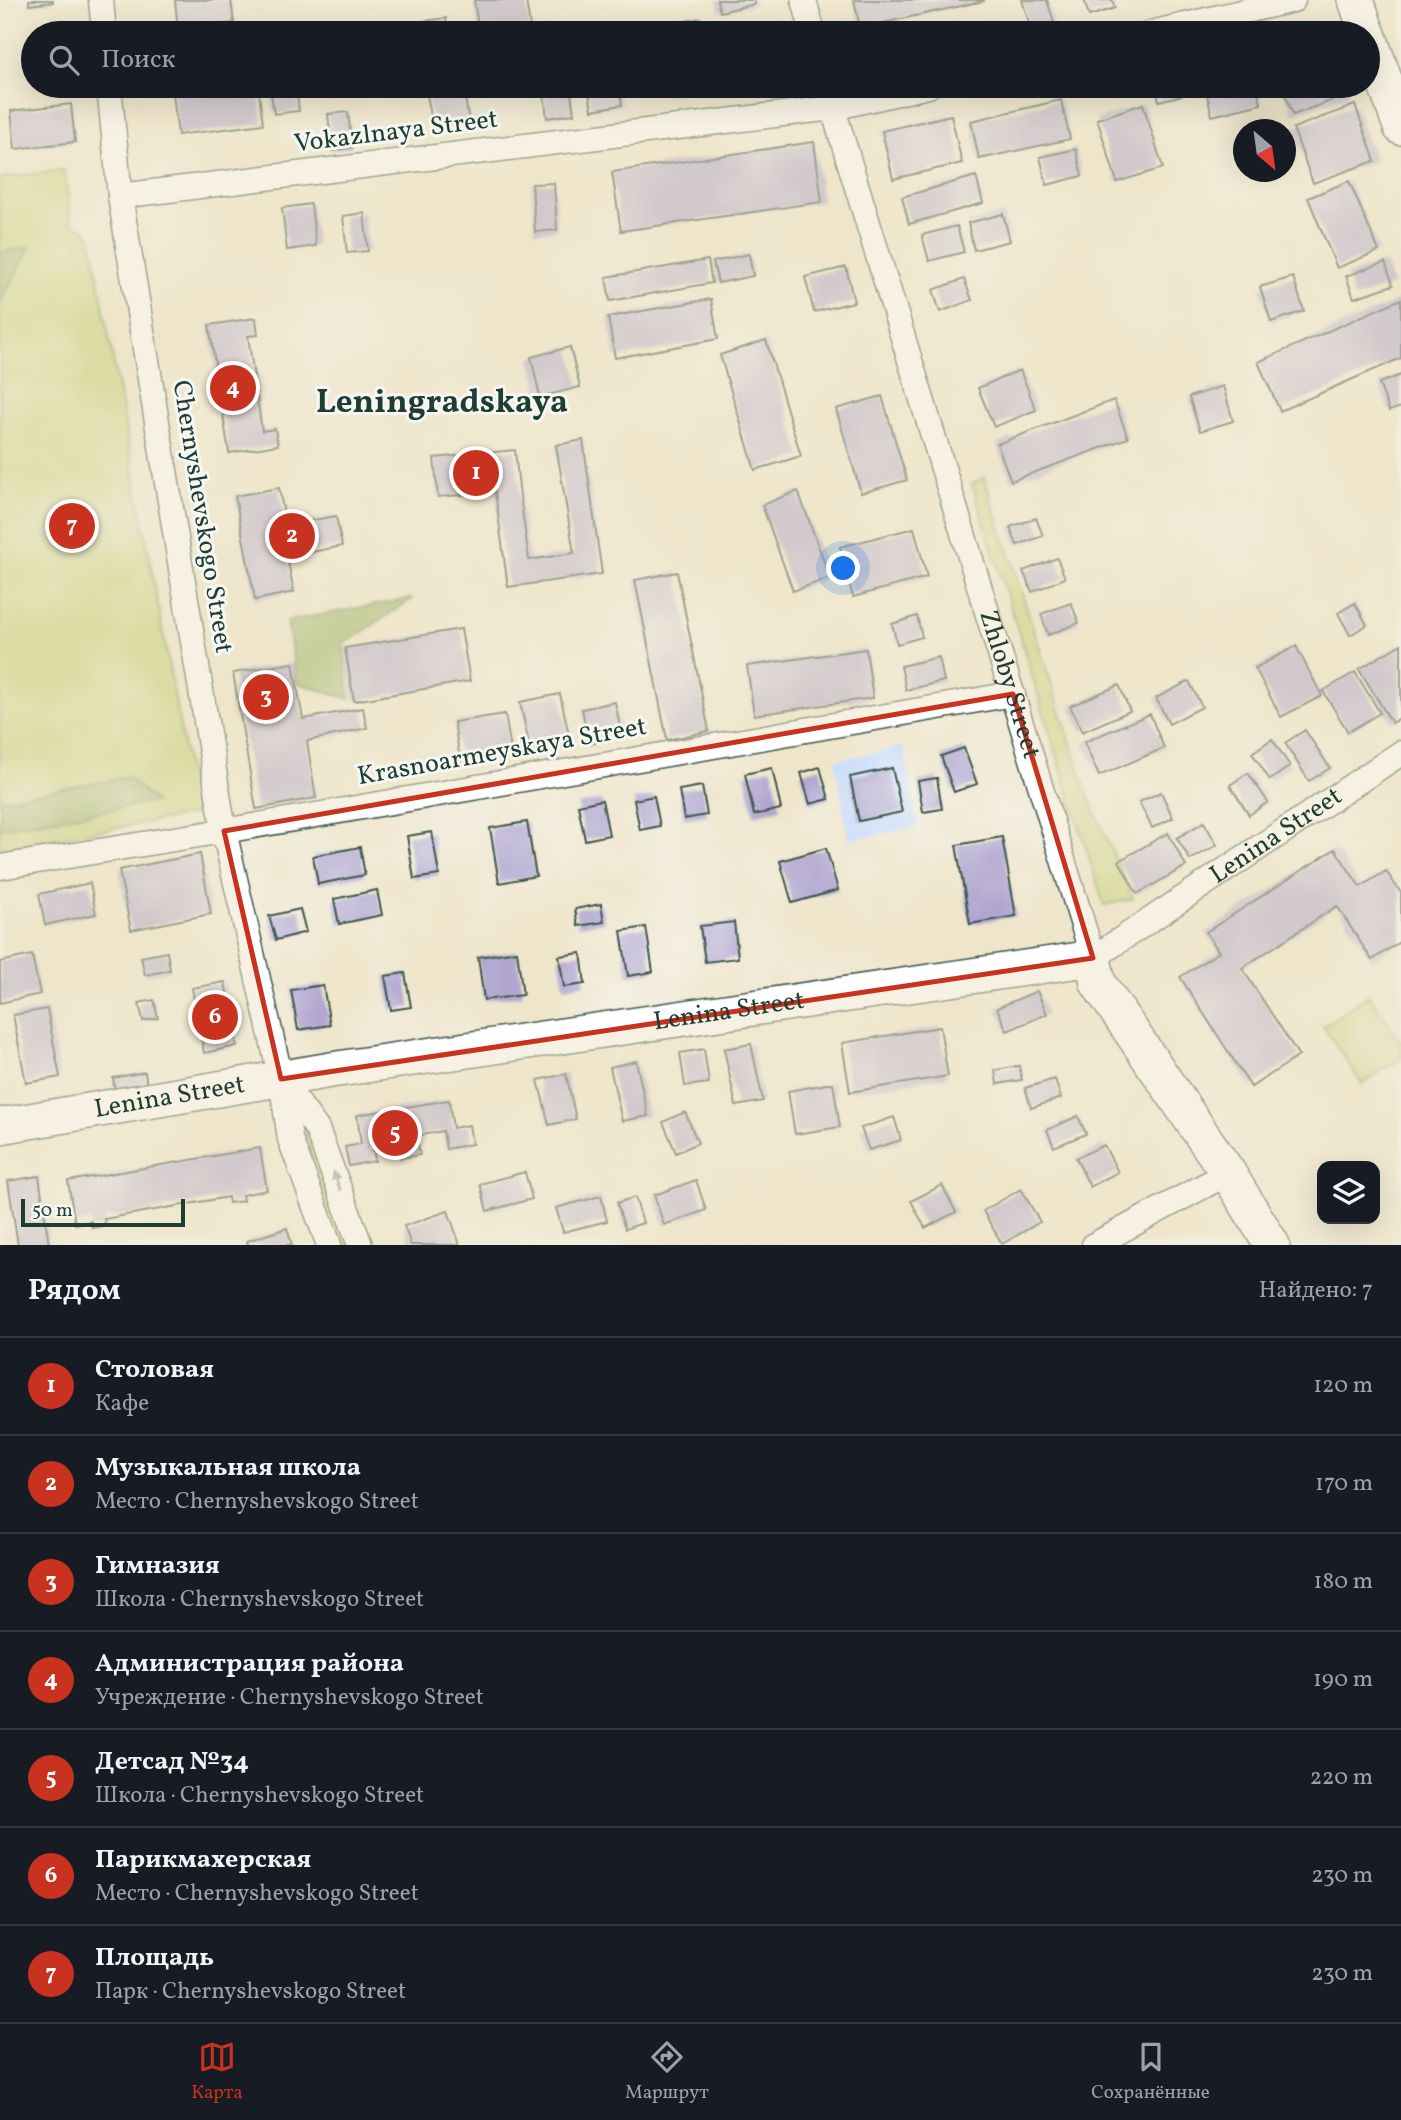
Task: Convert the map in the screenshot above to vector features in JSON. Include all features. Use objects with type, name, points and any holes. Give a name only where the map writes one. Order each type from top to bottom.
[{"type":"street","points":[[101,0],[103,21]]},
{"type":"street","points":[[804,0],[810,21]]},
{"type":"street","points":[[1203,21],[1293,0]]},
{"type":"street","points":[[1356,0],[1363,21]]},
{"type":"street","points":[[1380,68],[1401,127]]},
{"type":"street","name":"Chernyshevskogo Street","points":[[110,98],[120,196],[224,831],[281,1079],[290,1139],[329,1245]]},
{"type":"street","name":"Vokazlnaya Street","points":[[120,196],[822,98]]},
{"type":"street","name":"Zhloby Street","points":[[829,98],[1013,694],[1093,958],[1098,983],[1228,1173],[1272,1245]]},
{"type":"street","name":"Krasnoarmeyskaya Street","points":[[0,867],[224,831],[1013,694]]},
{"type":"street","name":"Lenina Street","points":[[0,1126],[281,1079],[1093,958],[1401,753]]},
{"type":"street","name":"Chernyshevskogo Street","points":[[281,1079],[317,1129],[360,1245]]},
{"type":"street","points":[[1094,1245],[1228,1173]]},
{"type":"highlighted area","points":[[1013,694],[1093,958],[281,1079],[224,831]]},
{"type":"shaded area","points":[[904,747],[918,827],[849,840],[835,760]]},
{"type":"green space","points":[[64,170],[72,224],[85,229],[91,238],[196,814],[0,848],[0,178]]},
{"type":"green space","points":[[30,247],[0,303],[0,253]]},
{"type":"green space","points":[[984,477],[1088,796],[1133,899],[1104,905],[972,484]]},
{"type":"green space","points":[[413,598],[343,645],[350,699],[297,683],[287,621]]},
{"type":"green space","points":[[127,777],[155,802],[0,828],[0,800]]},
{"type":"green space","points":[[1369,995],[1401,1042],[1401,1058],[1362,1084],[1323,1026]]},
{"type":"green space","points":[[311,1131],[353,1245],[335,1245],[295,1133]]},
{"type":"building","points":[[29,0],[53,0],[53,2],[29,5]]},
{"type":"building","points":[[175,0],[231,0],[234,21],[177,21]]},
{"type":"building","points":[[474,0],[526,0],[529,21],[477,21]]},
{"type":"building","points":[[717,0],[754,0],[755,4],[720,12]]},
{"type":"building","points":[[854,0],[984,0],[892,21],[858,21]]},
{"type":"building","points":[[1022,0],[1047,0],[1054,21],[1029,21]]},
{"type":"building","points":[[1084,0],[1112,0],[1115,8],[1089,16]]},
{"type":"building","points":[[446,18],[446,21],[424,21]]},
{"type":"building","points":[[173,98],[260,98],[263,124],[178,135]]},
{"type":"building","points":[[272,98],[297,98],[299,111],[274,114]]},
{"type":"building","points":[[428,98],[465,98],[469,121],[433,127]]},
{"type":"building","points":[[544,98],[572,98],[574,114],[547,118]]},
{"type":"building","points":[[590,98],[621,98],[622,105],[592,110]]},
{"type":"building","points":[[1208,98],[1260,98],[1261,104],[1212,116]]},
{"type":"building","points":[[1287,98],[1338,98],[1293,115]]},
{"type":"building","points":[[1061,100],[1070,139],[979,159],[971,121]]},
{"type":"building","points":[[71,104],[75,142],[15,149],[11,111]]},
{"type":"building","points":[[1143,104],[1163,168],[1117,182],[1097,119]]},
{"type":"building","points":[[1355,105],[1375,161],[1313,183],[1296,136],[1296,127]]},
{"type":"building","points":[[348,112],[352,148],[332,151],[328,114]]},
{"type":"building","points":[[951,115],[962,163],[893,179],[882,131]]},
{"type":"building","points":[[814,142],[822,202],[621,231],[612,172]]},
{"type":"building","points":[[1076,149],[1082,176],[1047,185],[1040,157]]},
{"type":"building","points":[[976,176],[983,203],[909,224],[902,197]]},
{"type":"building","points":[[1349,181],[1379,251],[1337,268],[1308,198]]},
{"type":"building","points":[[554,183],[557,230],[535,232],[532,184]]},
{"type":"building","points":[[311,204],[316,246],[287,250],[282,208]]},
{"type":"building","points":[[364,213],[368,251],[347,253],[343,216]]},
{"type":"building","points":[[1003,214],[1010,241],[974,250],[968,223]]},
{"type":"building","points":[[957,226],[964,252],[929,261],[922,235]]},
{"type":"building","points":[[749,254],[753,276],[718,283],[713,262]]},
{"type":"building","points":[[708,260],[712,283],[610,301],[606,277]]},
{"type":"building","points":[[1385,262],[1393,285],[1354,298],[1346,276]]},
{"type":"building","points":[[846,267],[854,302],[814,312],[805,277]]},
{"type":"building","points":[[1293,277],[1304,311],[1271,322],[1260,287]]},
{"type":"building","points":[[964,279],[972,300],[940,312],[933,290]]},
{"type":"building","points":[[711,299],[718,339],[615,358],[608,317]]},
{"type":"building","points":[[1401,299],[1401,358],[1280,411],[1258,362]]},
{"type":"building","points":[[256,318],[258,335],[248,336],[262,431],[275,429],[278,445],[229,453],[209,325]]},
{"type":"building","points":[[766,340],[801,456],[755,470],[720,355]]},
{"type":"building","points":[[570,347],[580,387],[540,397],[531,357]]},
{"type":"building","points":[[1020,370],[1036,410],[994,427],[978,388]]},
{"type":"building","points":[[1401,375],[1401,407],[1389,411],[1379,383]]},
{"type":"building","points":[[1223,386],[1233,421],[1200,431],[1189,397]]},
{"type":"building","points":[[882,396],[907,480],[861,493],[836,409]]},
{"type":"building","points":[[1114,400],[1128,438],[1011,481],[997,444]]},
{"type":"building","points":[[583,440],[602,574],[508,587],[495,492],[438,497],[434,458],[515,450],[529,560],[574,553],[556,445]]},
{"type":"building","points":[[279,488],[286,525],[336,516],[342,546],[287,557],[294,592],[255,600],[235,496]]},
{"type":"building","points":[[798,491],[830,578],[793,591],[762,505]]},
{"type":"building","points":[[1036,518],[1043,536],[1017,545],[1010,527]]},
{"type":"building","points":[[914,528],[927,577],[853,597],[840,547]]},
{"type":"building","points":[[1057,558],[1065,578],[1032,592],[1023,571]]},
{"type":"building","points":[[677,572],[709,731],[667,740],[635,580]]},
{"type":"building","points":[[1071,603],[1079,623],[1048,635],[1041,614]]},
{"type":"building","points":[[1355,603],[1367,625],[1350,635],[1338,613]]},
{"type":"building","points":[[917,616],[922,637],[897,644],[892,624]]},
{"type":"building","points":[[461,629],[470,681],[354,701],[345,648]]},
{"type":"building","points":[[1401,644],[1401,717],[1392,723],[1359,669]]},
{"type":"building","points":[[1296,646],[1322,696],[1281,717],[1255,668]]},
{"type":"building","points":[[866,649],[873,698],[754,715],[747,666]]},
{"type":"building","points":[[939,657],[944,681],[906,690],[901,666]]},
{"type":"building","points":[[293,663],[303,719],[363,708],[367,728],[307,741],[316,798],[256,809],[233,673]]},
{"type":"building","points":[[1355,672],[1380,713],[1348,732],[1323,691]]},
{"type":"building","points":[[1189,681],[1202,707],[1169,724],[1156,698]]},
{"type":"building","points":[[1119,685],[1130,711],[1082,732],[1070,706]]},
{"type":"building","points":[[560,694],[571,744],[531,753],[520,702]]},
{"type":"building","points":[[615,702],[622,737],[589,744],[582,709]]},
{"type":"building","points":[[505,714],[512,756],[461,765],[454,722]]},
{"type":"building","points":[[1150,714],[1164,748],[1099,776],[1084,742]]},
{"type":"building","points":[[1305,730],[1330,768],[1309,781],[1285,743]]},
{"type":"building","points":[[1272,739],[1290,766],[1270,780],[1252,753]]},
{"type":"building","points":[[964,748],[977,784],[954,792],[941,756]]},
{"type":"building","points":[[820,767],[829,799],[810,804],[801,773]]},
{"type":"building","points":[[772,768],[781,809],[754,815],[745,774]]},
{"type":"building","points":[[892,768],[902,812],[859,821],[850,777]]},
{"type":"building","points":[[1248,773],[1268,802],[1249,815],[1230,785]]},
{"type":"building","points":[[937,778],[942,809],[923,812],[918,781]]},
{"type":"building","points":[[702,786],[707,815],[684,819],[679,790]]},
{"type":"building","points":[[1161,792],[1173,818],[1152,828],[1139,802]]},
{"type":"building","points":[[654,796],[660,826],[640,830],[634,800]]},
{"type":"building","points":[[602,800],[609,835],[585,840],[578,805]]},
{"type":"building","points":[[527,822],[536,876],[499,883],[490,828]]},
{"type":"building","points":[[1204,822],[1217,845],[1190,860],[1177,838]]},
{"type":"building","points":[[432,832],[439,875],[414,879],[407,836]]},
{"type":"building","points":[[1168,833],[1186,866],[1137,894],[1119,861]]},
{"type":"building","points":[[1002,837],[1016,916],[970,924],[956,845]]},
{"type":"building","points":[[360,847],[365,875],[318,884],[313,856]]},
{"type":"building","points":[[826,848],[838,890],[792,903],[780,861]]},
{"type":"building","points":[[1335,849],[1360,887],[1386,871],[1401,893],[1401,941],[1372,960],[1337,906],[1242,968],[1299,1056],[1251,1087],[1180,977],[1219,952],[1206,932]]},
{"type":"building","points":[[200,854],[211,914],[131,930],[119,870]]},
{"type":"building","points":[[90,883],[96,914],[45,925],[39,894]]},
{"type":"building","points":[[377,890],[382,915],[339,924],[334,899]]},
{"type":"building","points":[[601,904],[604,922],[578,926],[575,909]]},
{"type":"building","points":[[300,909],[306,932],[276,940],[269,916]]},
{"type":"building","points":[[734,922],[738,958],[705,962],[700,926]]},
{"type":"building","points":[[646,927],[653,972],[628,976],[621,931]]},
{"type":"building","points":[[517,951],[523,995],[484,1000],[478,957]]},
{"type":"building","points":[[167,952],[170,970],[145,975],[141,957]]},
{"type":"building","points":[[581,953],[585,984],[564,987],[559,956]]},
{"type":"building","points":[[32,955],[40,994],[0,1003],[0,962]]},
{"type":"building","points":[[405,973],[411,1007],[391,1010],[385,976]]},
{"type":"building","points":[[225,982],[237,1046],[204,1053],[192,988]]},
{"type":"building","points":[[323,985],[330,1025],[298,1030],[291,990]]},
{"type":"building","points":[[1037,991],[1047,1014],[1007,1031],[997,1008]]},
{"type":"building","points":[[154,1000],[158,1018],[143,1021],[139,1003]]},
{"type":"building","points":[[47,1009],[60,1077],[26,1083],[13,1015]]},
{"type":"building","points":[[940,1027],[948,1076],[850,1092],[842,1043]]},
{"type":"building","points":[[751,1044],[763,1101],[736,1106],[724,1049]]},
{"type":"building","points":[[704,1049],[709,1083],[685,1086],[680,1053]]},
{"type":"building","points":[[636,1061],[648,1116],[622,1121],[610,1067]]},
{"type":"building","points":[[1019,1066],[1022,1080],[997,1084],[995,1070]]},
{"type":"building","points":[[145,1072],[147,1087],[115,1093],[113,1078]]},
{"type":"building","points":[[566,1074],[576,1119],[549,1125],[538,1080]]},
{"type":"building","points":[[1055,1079],[1061,1098],[1031,1108],[1025,1088]]},
{"type":"building","points":[[833,1083],[840,1127],[795,1134],[788,1091]]},
{"type":"building","points":[[449,1100],[453,1128],[469,1125],[472,1144],[446,1149],[443,1131],[416,1136],[420,1155],[400,1158],[397,1139],[372,1143],[375,1161],[349,1166],[345,1147],[361,1144],[357,1115]]},
{"type":"building","points":[[685,1112],[698,1143],[676,1153],[663,1122]]},
{"type":"building","points":[[1078,1116],[1086,1134],[1054,1147],[1047,1130]]},
{"type":"building","points":[[894,1117],[901,1140],[869,1150],[861,1128]]},
{"type":"building","points":[[1104,1145],[1118,1172],[1090,1187],[1076,1158]]},
{"type":"building","points":[[260,1148],[267,1190],[242,1195],[243,1201],[229,1203],[228,1197],[104,1219],[105,1226],[92,1228],[91,1221],[75,1224],[68,1181]]},
{"type":"building","points":[[525,1172],[532,1199],[487,1211],[480,1184]]},
{"type":"building","points":[[39,1176],[49,1245],[18,1245],[8,1181]]},
{"type":"building","points":[[696,1180],[706,1210],[664,1225],[654,1195]]},
{"type":"building","points":[[942,1185],[956,1212],[925,1228],[911,1201]]},
{"type":"building","points":[[1021,1189],[1040,1222],[1002,1244],[983,1211]]},
{"type":"building","points":[[601,1196],[607,1221],[563,1232],[556,1208]]},
{"type":"building","points":[[635,1197],[643,1223],[625,1229],[617,1203]]},
{"type":"building","points":[[448,1211],[460,1245],[411,1245],[404,1226]]},
{"type":"building","points":[[287,1228],[292,1245],[248,1245],[247,1241]]},
{"type":"place","name":"Администрация района","points":[[233,388]]},
{"type":"place","name":"Столовая","points":[[476,473]]},
{"type":"place","name":"Площадь","points":[[72,526]]},
{"type":"place","name":"Музыкальная школа","points":[[292,536]]},
{"type":"place","name":"Гимназия","points":[[266,697]]},
{"type":"place","name":"Парикмахерская","points":[[215,1017]]},
{"type":"place","name":"Детсад №34","points":[[395,1133]]},
{"type":"district","name":"Leningradskaya","points":[[442,404]]}]
